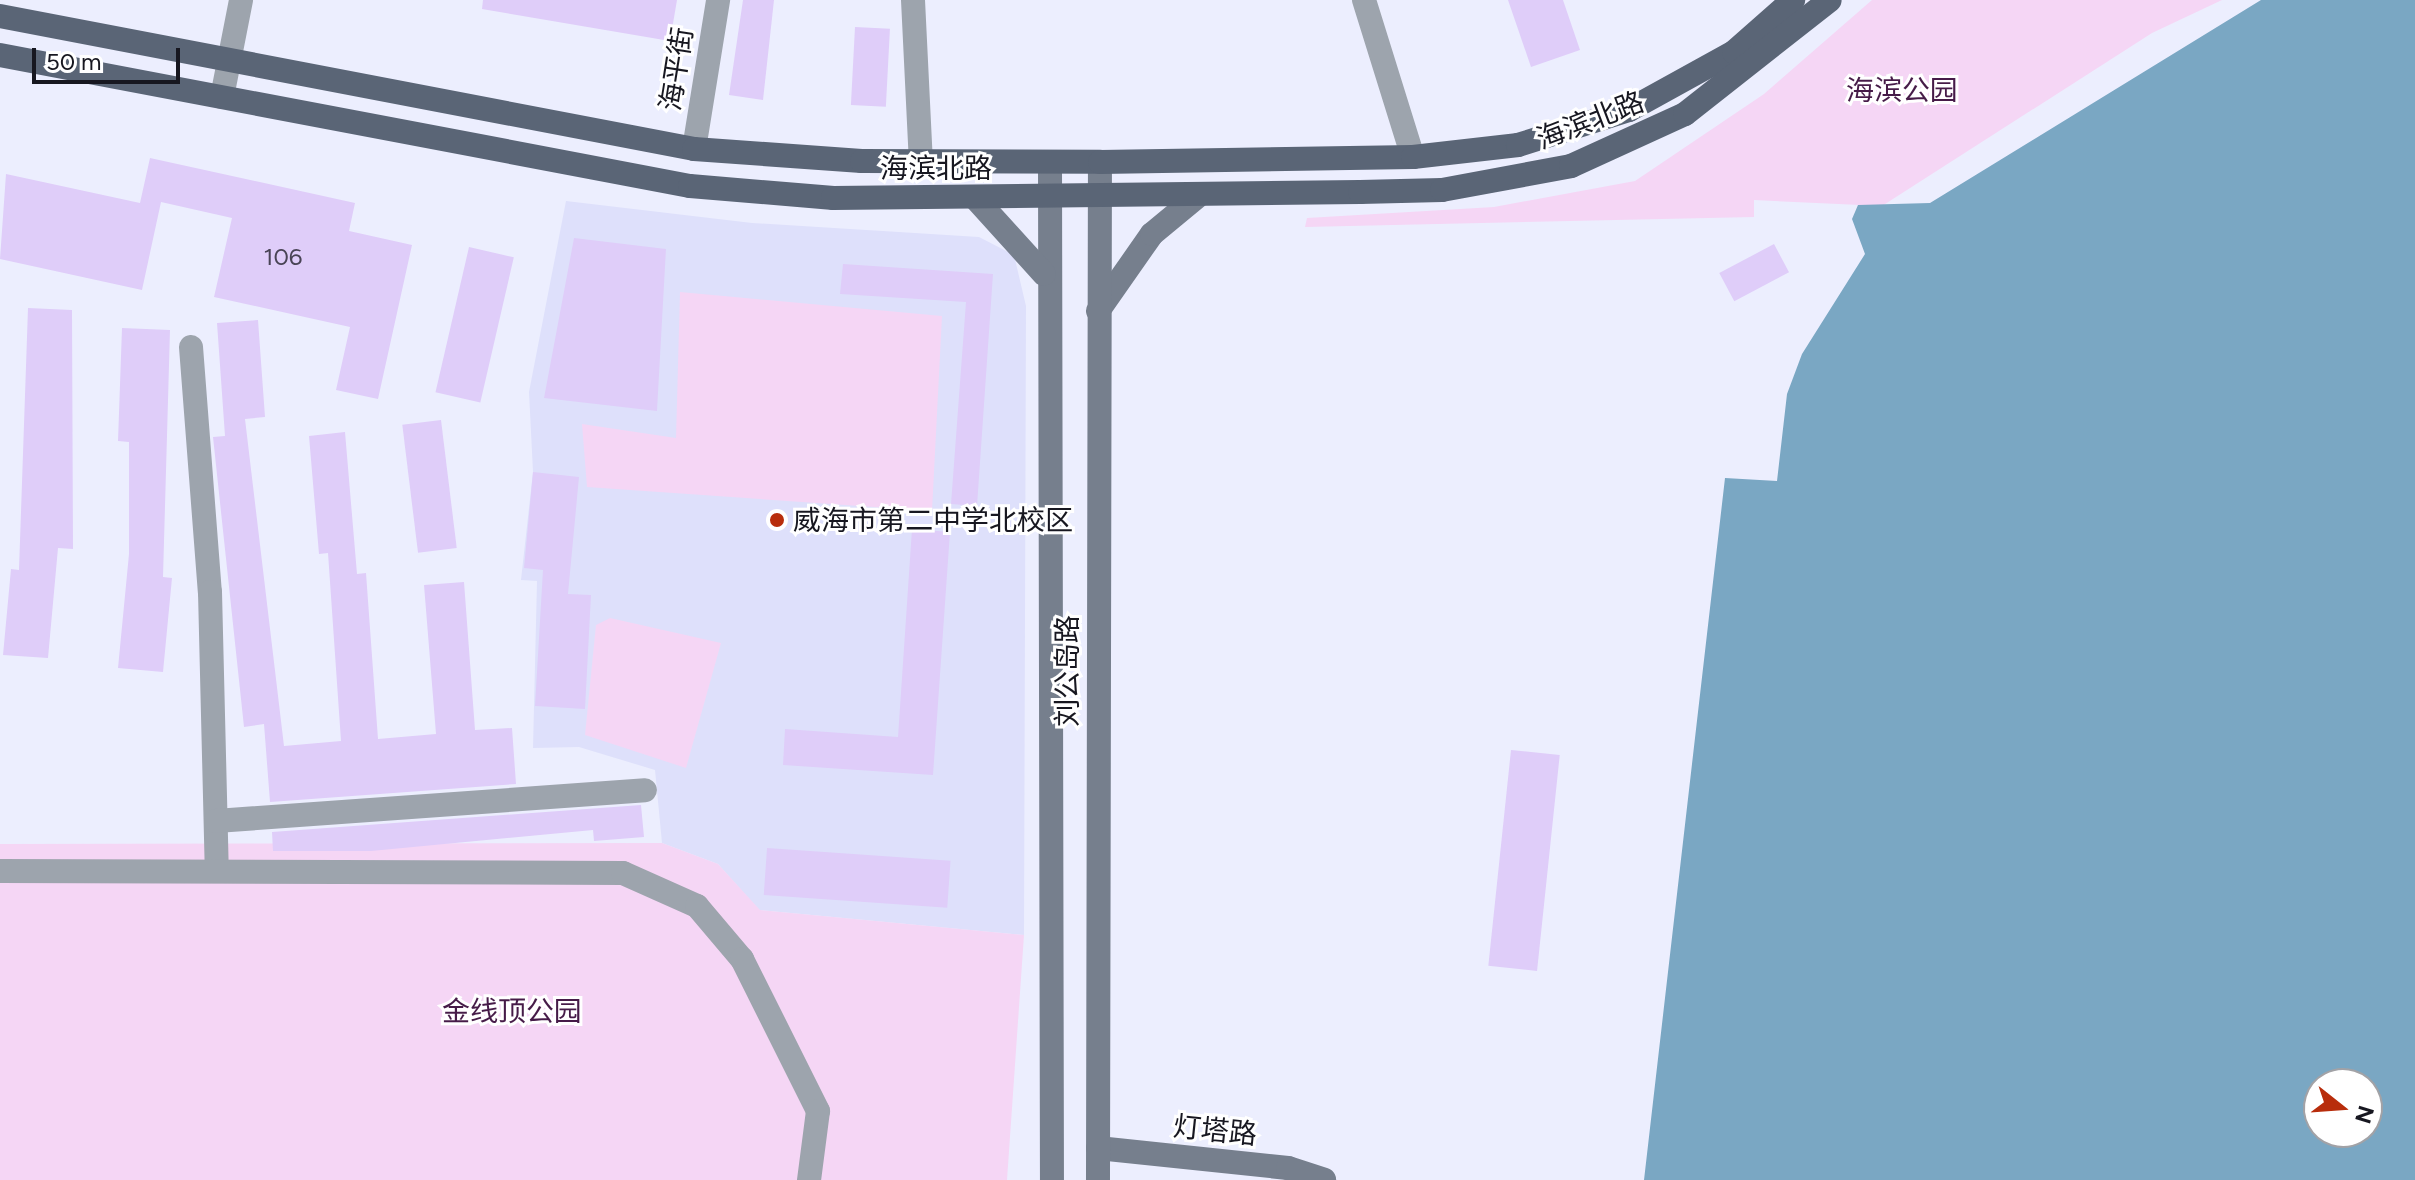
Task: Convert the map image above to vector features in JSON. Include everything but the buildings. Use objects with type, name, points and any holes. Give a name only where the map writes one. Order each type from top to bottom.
[{"type":"main road","name":"海滨北路","points":[[0,16],[694,149],[921,162],[1100,162],[1413,157],[1518,145],[1629,110],[1734,52],[1793,0]]},
{"type":"main road","name":"海滨北路","points":[[0,55],[690,186],[833,198],[976,199],[1442,190],[1571,166],[1685,114],[1830,0]]},
{"type":"main road","name":"刘公岛路","points":[[1050,162],[1044,274],[1052,1180]]},
{"type":"main road","name":"刘公岛路","points":[[1098,1180],[1097,313],[1100,162]]},
{"type":"main road","points":[[1097,313],[1152,234],[1198,196]]},
{"type":"main road","points":[[976,199],[1044,274]]},
{"type":"main road","name":"灯塔路","points":[[1098,1148],[1288,1168],[1324,1180]]},
{"type":"street","points":[[222,97],[241,0]]},
{"type":"street","name":"海平街","points":[[694,149],[718,0]]},
{"type":"street","points":[[913,0],[921,162]]},
{"type":"street","points":[[1364,0],[1413,157]]},
{"type":"street","points":[[191,347],[210,592],[217,869]]},
{"type":"street","points":[[216,821],[645,790]]},
{"type":"street","points":[[0,871],[217,869],[623,873],[697,906],[742,959],[818,1111],[809,1180]]},
{"type":"shaded area","points":[[2261,0],[2415,0],[2415,1180],[1644,1180],[1725,478],[1777,481],[1787,394],[1802,354],[1865,254],[1852,219],[1858,205],[1930,203]]},
{"type":"shaded area","name":"威海市第二中学北校区","points":[[566,201],[752,223],[979,237],[1014,255],[1026,306],[1024,935],[759,910],[718,864],[662,843],[655,770],[579,747],[533,748],[537,581],[521,580],[533,472],[529,392]]},
{"type":"green space","name":"海滨公园","points":[[1872,0],[2222,0],[2152,33],[1882,206],[1754,200],[1754,217],[1305,227],[1307,218],[1494,207],[1635,181],[1764,94]]},
{"type":"green space","points":[[680,292],[942,316],[932,511],[587,487],[582,424],[676,438]]},
{"type":"green space","points":[[610,618],[721,643],[686,768],[585,735],[596,625]]},
{"type":"green space","name":"金线顶公园","points":[[662,843],[718,864],[760,910],[1024,935],[1007,1180],[0,1180],[0,844]]},
{"type":"place","name":"威海市第二中学北校区","points":[[777,520]]}]
